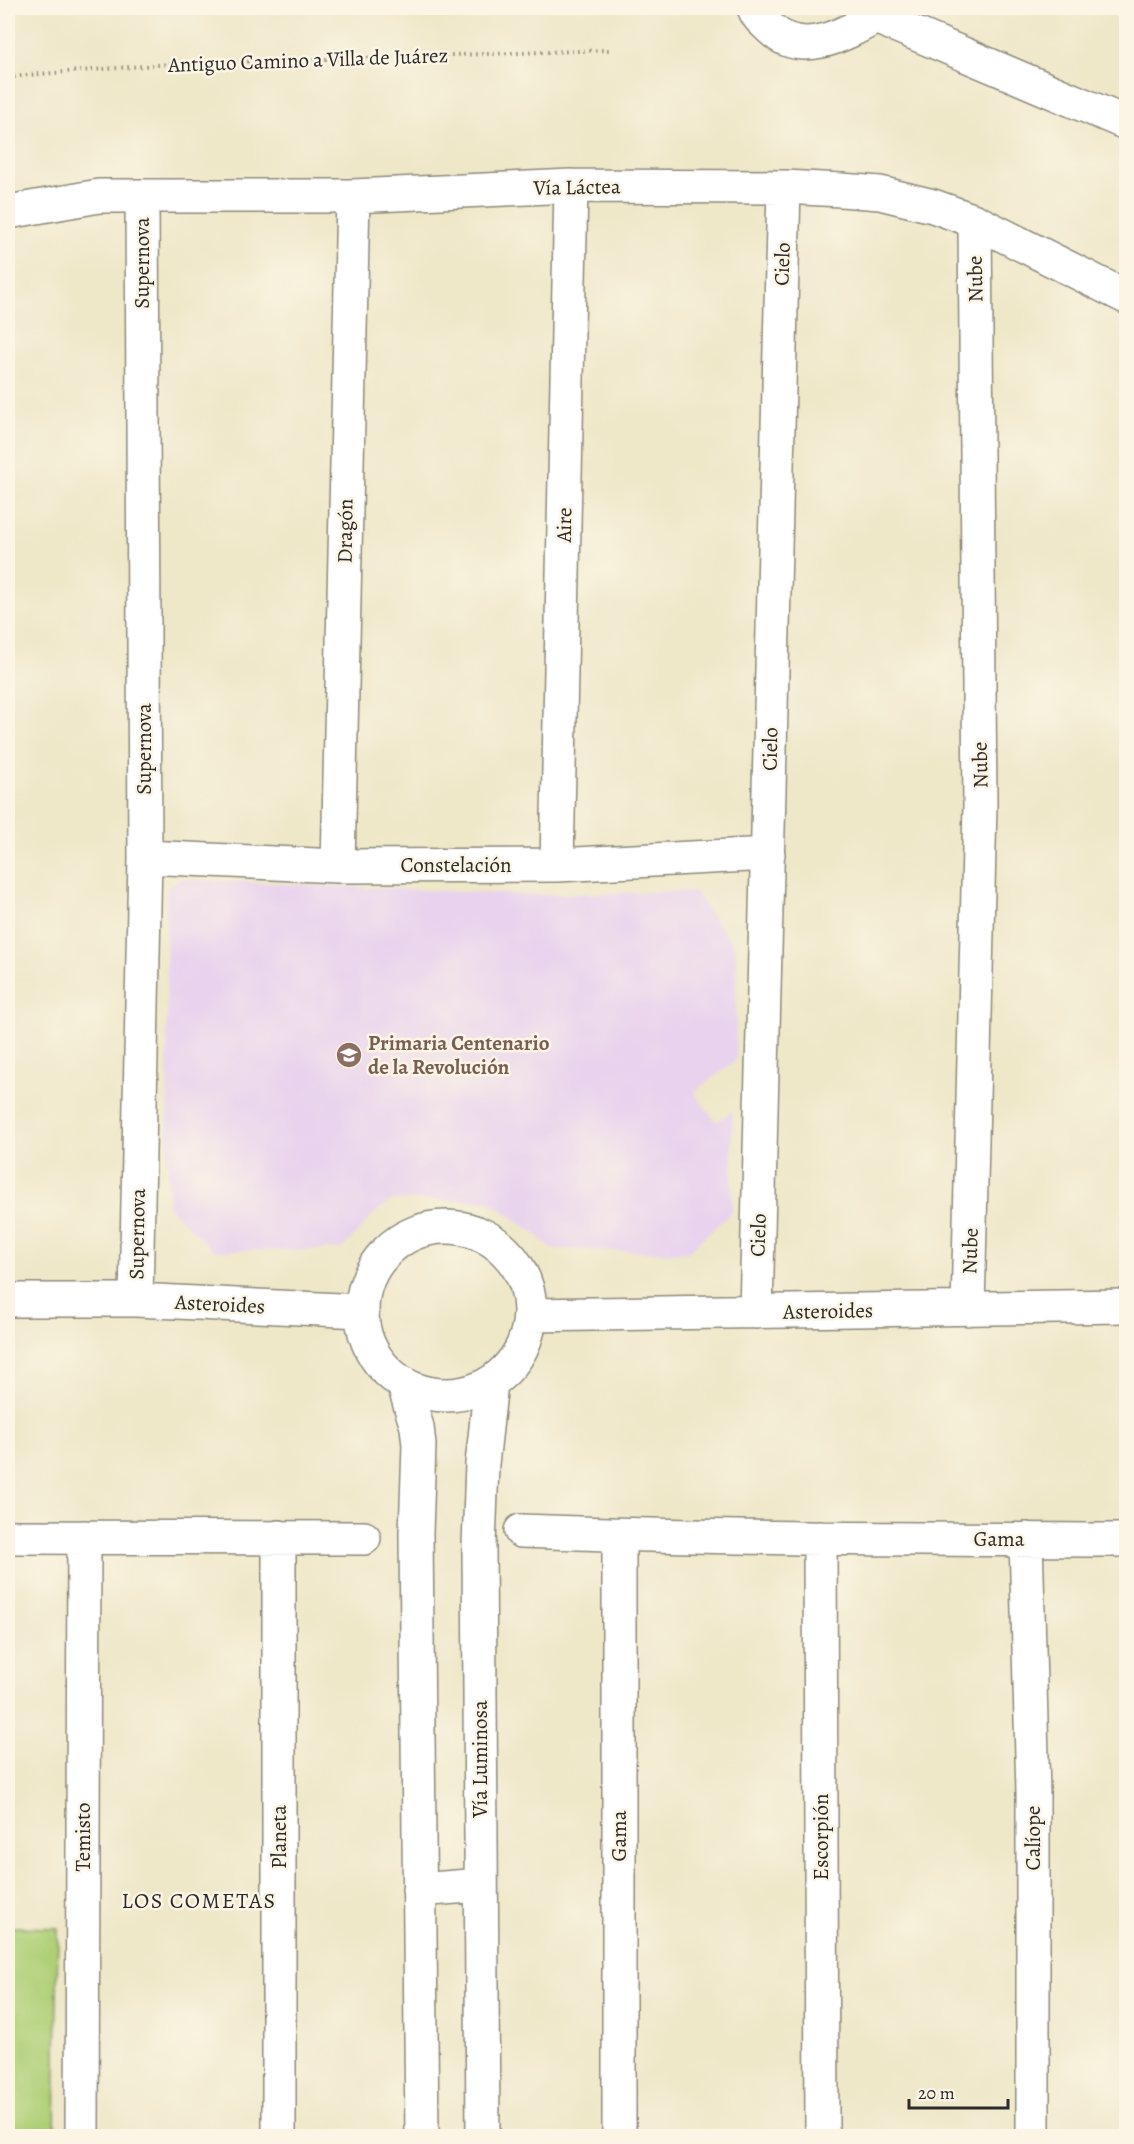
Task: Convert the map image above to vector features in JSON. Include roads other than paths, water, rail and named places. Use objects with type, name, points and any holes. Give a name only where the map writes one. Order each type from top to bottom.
[{"type":"street","points":[[754,8],[757,15],[777,35],[792,42],[814,44],[846,34],[869,12],[1126,123]]},
{"type":"street","name":"Vía Láctea","points":[[8,212],[99,196],[353,196],[571,186],[784,187],[880,193],[933,206],[975,220],[1126,297]]},
{"type":"street","name":"Aire","points":[[557,865],[571,186]]},
{"type":"street","name":"Cielo","points":[[756,1312],[784,187]]},
{"type":"street","name":"Dragón","points":[[338,866],[353,196]]},
{"type":"street","name":"Supernova","points":[[136,1300],[145,857],[142,197]]},
{"type":"street","name":"Nube","points":[[968,1309],[980,805],[975,220]]},
{"type":"street","name":"Constelación","points":[[145,857],[338,866],[557,865],[768,854]]},
{"type":"street","points":[[433,1227],[463,1227],[492,1239],[513,1259],[527,1286],[530,1315],[527,1337],[513,1363],[491,1383],[464,1394],[432,1394],[404,1385],[382,1366],[367,1340],[361,1311],[367,1279],[382,1254],[406,1236],[433,1227]]},
{"type":"street","name":"Asteroides","points":[[8,1300],[136,1300],[361,1311]]},
{"type":"street","name":"Asteroides","points":[[530,1315],[1126,1306]]},
{"type":"street","name":"Vía Luminosa","points":[[483,2136],[479,1546],[482,1464],[491,1383]]},
{"type":"street","points":[[404,1385],[417,1427],[419,1445],[416,1533],[422,2136]]},
{"type":"street","name":"Gama","points":[[521,1531],[820,1538],[1126,1540]]},
{"type":"street","name":"Gama","points":[[619,1535],[619,2136]]},
{"type":"street","points":[[8,1537],[364,1538]]},
{"type":"street","name":"Temisto","points":[[82,2136],[84,1537]]},
{"type":"street","name":"Planeta","points":[[279,1537],[279,2136]]},
{"type":"street","name":"Escorpión","points":[[820,1538],[822,2136]]},
{"type":"street","name":"Calíope","points":[[1026,1539],[1033,1793],[1033,2136]]},
{"type":"street","points":[[419,1890],[481,1885]]},
{"type":"place","name":"Primaria Centenario de la Revolución","points":[[349,1055]]},
{"type":"district","name":"LOS COMETAS","points":[[199,1901]]}]
